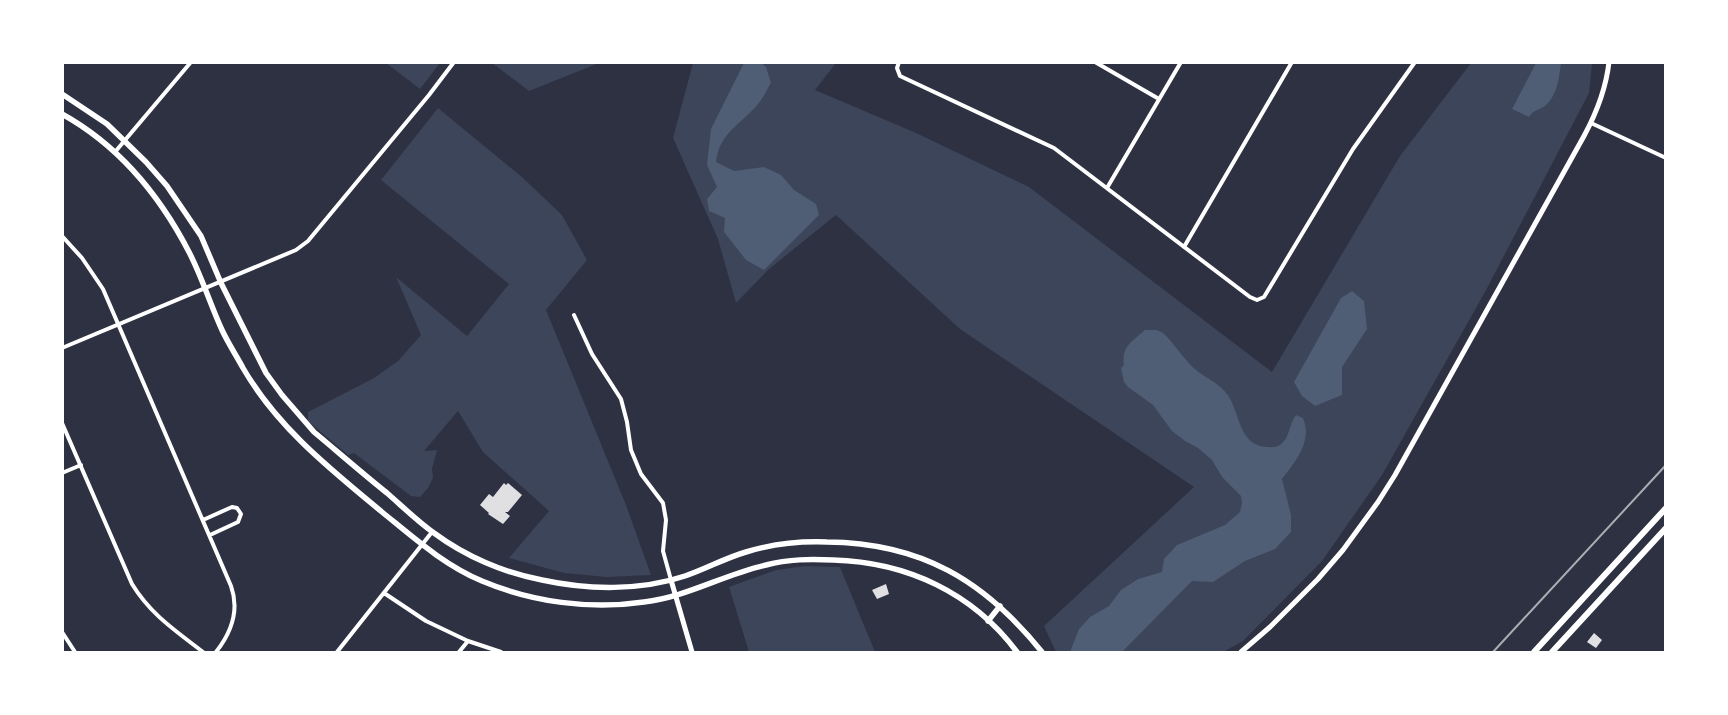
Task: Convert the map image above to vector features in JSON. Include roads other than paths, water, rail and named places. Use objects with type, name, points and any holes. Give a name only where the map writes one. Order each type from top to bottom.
[{"type":"main road","points":[[62,94],[107,124],[167,186],[201,236],[221,283],[266,373],[298,415],[314,432],[432,532],[458,548],[503,569],[542,580],[571,585],[621,588],[684,577],[745,552],[772,546],[797,542],[852,542],[922,557],[958,575],[1000,606],[1042,652]]},
{"type":"main road","points":[[62,114],[80,124],[115,152],[141,179],[162,206],[189,253],[224,333],[245,371],[277,417],[325,464],[422,544],[448,563],[478,579],[508,591],[539,598],[578,603],[618,605],[648,602],[675,596],[742,572],[786,561],[806,559],[856,561],[902,570],[922,577],[958,597],[988,620],[1017,652]]},
{"type":"main road","points":[[1544,652],[1536,650],[1666,508]]},
{"type":"main road","points":[[1552,652],[1666,528]]},
{"type":"main road","points":[[1641,535],[1652,544]]},
{"type":"main road","points":[[988,620],[1000,606]]},
{"type":"street","points":[[115,152],[191,62]]},
{"type":"street","points":[[62,348],[296,250],[308,241],[454,62]]},
{"type":"street","points":[[899,62],[897,68],[900,76],[1054,148],[1250,298],[1257,300],[1264,297],[1358,142],[1415,62]]},
{"type":"street","points":[[1096,62],[1159,99]]},
{"type":"street","points":[[1107,188],[1181,62]]},
{"type":"street","points":[[1184,247],[1292,62]]},
{"type":"street","points":[[1241,652],[1270,628],[1318,579],[1343,550],[1395,475],[1597,111],[1607,82],[1609,62]]},
{"type":"street","points":[[1591,122],[1666,158]]},
{"type":"street","points":[[62,236],[82,258],[103,289],[231,586],[235,604],[232,626],[225,641],[216,652]]},
{"type":"street","points":[[574,315],[592,354],[621,399],[631,450],[641,474],[663,503],[666,520],[663,551],[692,652]]},
{"type":"street","points":[[62,423],[132,584],[154,613],[203,652]]},
{"type":"street","points":[[62,473],[81,465]]},
{"type":"street","points":[[203,520],[232,507],[238,508],[241,514],[238,522],[210,535]]},
{"type":"street","points":[[337,652],[432,532]]},
{"type":"street","points":[[384,593],[426,621],[468,641],[501,652]]},
{"type":"street","points":[[62,632],[76,652]]},
{"type":"street","points":[[459,652],[468,641]]},
{"type":"railway","points":[[1493,652],[1666,465]]}]
